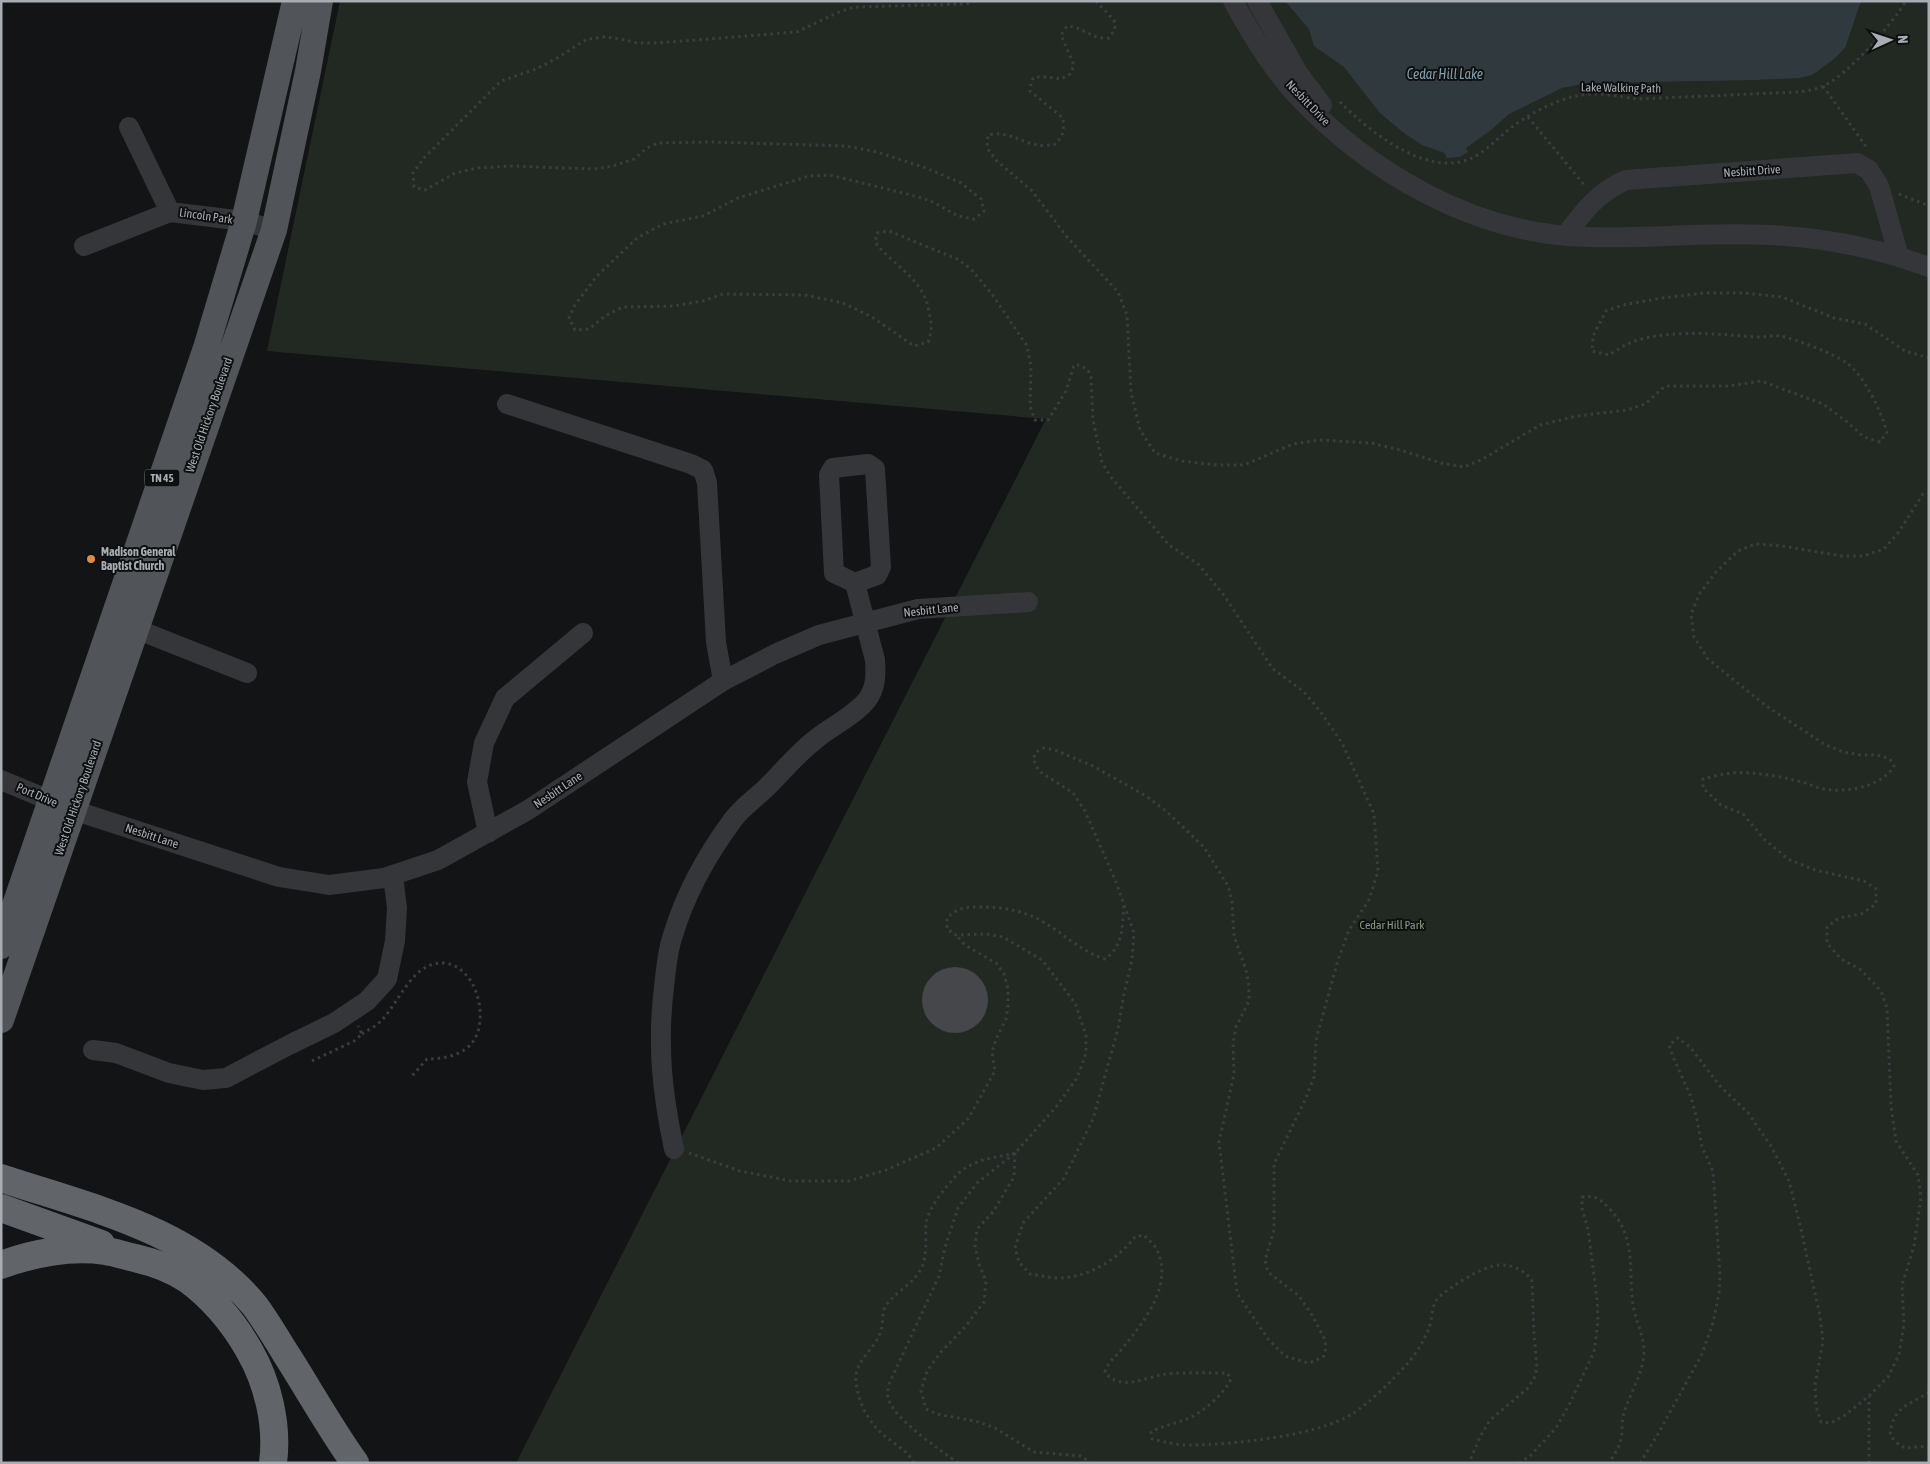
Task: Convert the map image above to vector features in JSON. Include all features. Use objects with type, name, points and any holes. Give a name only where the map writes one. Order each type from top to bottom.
[{"type":"highway","points":[[1,1178],[158,1232],[212,1265],[238,1287],[255,1307],[355,1463]]},
{"type":"highway","points":[[1,1208],[152,1262],[185,1278],[212,1300],[238,1332],[256,1362],[267,1391],[273,1425],[273,1463]]},
{"type":"highway","points":[[1,1265],[22,1258],[81,1249],[106,1251],[152,1262]]},
{"type":"main road","name":"West Old Hickory Boulevard","points":[[218,352],[244,221],[295,1]]},
{"type":"main road","name":"West Old Hickory Boulevard","points":[[1,1020],[63,806],[218,352],[274,230],[308,72],[320,1]]},
{"type":"main road","name":"West Old Hickory Boulevard","points":[[1,946],[63,806],[136,629],[198,411]]},
{"type":"street","name":"Nesbitt Drive","points":[[1233,1],[1260,45],[1292,89],[1338,134],[1406,183],[1433,198],[1486,220],[1538,233],[1588,238],[1767,235],[1843,243],[1899,257],[1929,267]]},
{"type":"street","name":"Nesbitt Drive","points":[[1257,1],[1298,73],[1324,107],[1381,166]]},
{"type":"street","points":[[129,127],[170,212]]},
{"type":"street","name":"Nesbitt Drive","points":[[1565,236],[1596,198],[1610,187],[1626,180],[1857,163],[1869,170],[1879,186],[1899,257]]},
{"type":"street","name":"Lincoln Park","points":[[84,246],[170,212],[244,221],[274,230]]},
{"type":"street","points":[[507,404],[682,461],[703,470],[707,483],[716,642],[723,681]]},
{"type":"street","points":[[868,464],[875,470],[881,567],[877,576],[855,583],[834,573],[829,475],[833,468],[868,464]]},
{"type":"street","points":[[674,1149],[660,1068],[660,1019],[666,966],[672,937],[683,906],[716,845],[734,819],[815,740],[866,701],[874,688],[875,660],[855,583]]},
{"type":"street","name":"Nesbitt Lane","points":[[63,806],[280,877],[329,885],[384,878],[438,860],[488,833],[528,810],[723,681],[775,654],[818,635],[918,609],[1028,602]]},
{"type":"street","points":[[136,629],[247,673]]},
{"type":"street","points":[[488,833],[478,782],[484,743],[505,698],[583,633]]},
{"type":"street","name":"Port Drive","points":[[1,780],[63,806]]},
{"type":"street","points":[[93,1050],[116,1053],[169,1073],[203,1080],[226,1078],[334,1023],[367,1002],[387,979],[395,941],[397,908],[393,876]]},
{"type":"path","points":[[975,1],[967,4],[854,8],[840,12],[797,32],[657,43],[637,43],[604,37],[587,39],[536,69],[501,81],[424,158],[413,173],[414,187],[425,190],[455,172],[478,168],[509,166],[594,170],[634,159],[648,148],[658,144],[730,142],[846,146],[877,152],[926,168],[961,183],[980,199],[984,211],[974,219],[958,216],[931,201],[915,196],[830,175],[809,176],[738,198],[703,216],[663,224],[637,238],[596,278],[575,305],[569,318],[575,330],[588,329],[605,316],[623,307],[673,306],[703,301],[723,294],[804,294],[843,302],[872,317],[914,346],[928,342],[932,330],[927,300],[916,281],[883,253],[875,242],[877,233],[889,231],[957,260],[970,268],[992,294],[1027,346],[1031,366],[1030,406],[1035,420],[1048,420],[1066,390],[1074,365],[1080,365],[1088,370],[1091,377],[1093,420],[1102,462],[1110,476],[1169,545],[1198,564],[1223,594],[1273,670],[1304,692],[1320,711],[1342,744],[1374,814],[1378,871],[1369,900],[1349,930],[1338,960],[1316,1040],[1314,1077],[1274,1164],[1274,1230],[1266,1260],[1268,1272],[1299,1296],[1324,1338],[1326,1348],[1324,1356],[1308,1363],[1285,1356],[1268,1340],[1237,1292],[1219,1142],[1234,1074],[1233,1042],[1236,1027],[1249,1001],[1249,986],[1246,970],[1234,936],[1232,901],[1228,886],[1204,847],[1166,811],[1146,796],[1093,766],[1063,753],[1044,748],[1036,752],[1033,759],[1039,771],[1073,792],[1085,810],[1124,902],[1134,933],[1132,960],[1109,1068],[1093,1119],[1064,1178],[1023,1224],[1016,1248],[1019,1262],[1030,1274],[1058,1278],[1087,1273],[1125,1250],[1135,1236],[1144,1235],[1157,1249],[1162,1271],[1159,1293],[1125,1345],[1108,1362],[1105,1372],[1111,1380],[1119,1382],[1140,1381],[1166,1374],[1227,1373],[1230,1379],[1226,1388],[1217,1398],[1186,1419],[1165,1425],[1151,1432],[1152,1439],[1188,1445],[1281,1437],[1329,1424],[1352,1414],[1406,1366],[1424,1339],[1430,1325],[1433,1308],[1438,1298],[1462,1280],[1486,1269],[1501,1265],[1522,1271],[1528,1274],[1532,1281],[1537,1368],[1527,1389],[1490,1420],[1480,1437],[1469,1463]]},
{"type":"path","points":[[1096,1],[1114,20],[1115,29],[1110,38],[1100,40],[1089,35],[1078,26],[1067,26],[1062,35],[1074,65],[1070,74],[1060,79],[1034,77],[1031,82],[1030,90],[1063,118],[1064,132],[1061,138],[1054,145],[1037,145],[1015,136],[998,133],[988,135],[987,148],[997,161],[1032,191],[1067,237],[1118,292],[1127,315],[1131,392],[1140,430],[1154,453],[1181,461],[1217,465],[1244,465],[1293,444],[1320,440],[1371,443],[1441,463],[1464,467],[1482,460],[1540,425],[1577,416],[1627,410],[1645,404],[1665,386],[1730,386],[1761,381],[1823,404],[1846,420],[1864,437],[1880,442],[1887,432],[1883,416],[1862,380],[1847,363],[1803,343],[1779,336],[1760,337],[1704,334],[1657,336],[1631,342],[1609,355],[1592,351],[1592,336],[1606,311],[1623,305],[1662,298],[1706,293],[1744,293],[1782,297],[1834,318],[1865,324],[1904,351],[1929,358]]},
{"type":"path","name":"Lake Walking Path","points":[[1335,97],[1364,124],[1395,145],[1421,158],[1460,163],[1478,155],[1513,126],[1528,117],[1569,98],[1586,95],[1610,95],[1637,99],[1811,91],[1823,86],[1851,66],[1898,15],[1906,1]]},
{"type":"path","points":[[1823,86],[1869,151]]},
{"type":"path","points":[[1528,117],[1596,198]]},
{"type":"path","points":[[1879,186],[1929,206]]},
{"type":"path","points":[[1640,1463],[1702,1354],[1714,1323],[1719,1293],[1718,1238],[1713,1171],[1702,1147],[1691,1097],[1669,1045],[1678,1038],[1690,1047],[1720,1086],[1748,1113],[1771,1146],[1789,1181],[1820,1316],[1823,1341],[1815,1385],[1816,1406],[1821,1422],[1831,1423],[1870,1396],[1888,1377],[1899,1355],[1904,1324],[1902,1285],[1914,1246],[1921,1197],[1918,1176],[1896,1141],[1891,1106],[1887,1008],[1881,991],[1861,970],[1841,959],[1827,943],[1827,927],[1839,918],[1861,914],[1876,904],[1876,888],[1864,881],[1815,870],[1788,859],[1764,840],[1743,814],[1722,804],[1703,788],[1703,780],[1722,774],[1746,772],[1799,781],[1825,789],[1848,790],[1881,779],[1890,773],[1894,766],[1890,759],[1884,757],[1852,754],[1824,744],[1765,705],[1708,659],[1694,637],[1691,614],[1700,593],[1716,572],[1738,552],[1755,544],[1782,546],[1842,556],[1863,556],[1877,552],[1884,549],[1898,533],[1923,494],[1929,492]]},
{"type":"path","points":[[674,1149],[740,1171],[791,1181],[848,1181],[886,1170],[936,1148],[968,1119],[995,1071],[992,1052],[1006,1019],[1008,1005],[1008,989],[1004,974],[996,963],[965,945],[947,929],[947,918],[956,909],[997,907],[1024,913],[1045,923],[1094,956],[1105,958],[1114,952],[1121,935],[1124,902]]},
{"type":"path","points":[[956,935],[988,934],[1003,937],[1042,960],[1075,1003],[1086,1035],[1086,1053],[1077,1078],[1056,1107],[1016,1153],[977,1183],[958,1208],[949,1230],[939,1276],[889,1384],[887,1395],[890,1404],[906,1422],[958,1463]]},
{"type":"path","points":[[312,1061],[354,1042],[380,1022],[422,970],[444,963],[454,966],[474,984],[480,1008],[475,1039],[471,1044],[453,1056],[441,1059],[427,1059],[412,1076]]},
{"type":"path","points":[[350,1012],[362,1034]]},
{"type":"path","points":[[914,1463],[902,1448],[885,1437],[872,1424],[862,1406],[856,1384],[856,1370],[863,1357],[877,1342],[882,1328],[886,1305],[915,1278],[922,1267],[927,1241],[926,1222],[939,1197],[957,1175],[976,1161],[1016,1153]]},
{"type":"path","points":[[1016,1153],[1014,1177],[993,1212],[977,1230],[975,1246],[986,1282],[984,1302],[966,1327],[941,1352],[928,1371],[921,1390],[926,1409],[937,1414],[979,1422],[995,1428],[1034,1452],[1081,1456],[1091,1463]]},
{"type":"path","points":[[1519,1463],[1530,1456],[1556,1428],[1573,1399],[1594,1352],[1598,1322],[1597,1299],[1588,1229],[1582,1208],[1582,1197],[1591,1196],[1601,1199],[1615,1214],[1627,1235],[1631,1252],[1633,1304],[1642,1336],[1644,1352],[1634,1389],[1623,1415],[1622,1439],[1609,1463]]},
{"type":"path","points":[[1929,1392],[1900,1410],[1892,1421],[1890,1435],[1896,1443],[1908,1449],[1925,1446],[1929,1448]]},
{"type":"path","points":[[1869,1463],[1870,1396]]},
{"type":"green space","name":"Cedar Hill Park","points":[[340,1],[1929,1],[1929,1463],[516,1463],[1046,419],[267,351]]},
{"type":"water","name":"Cedar Hill Lake","points":[[1285,1],[1861,1],[1845,48],[1834,59],[1812,75],[1799,78],[1755,80],[1587,83],[1562,88],[1509,114],[1466,148],[1468,152],[1460,157],[1446,158],[1445,153],[1422,145],[1380,113],[1344,67],[1314,46],[1309,29]]},
{"type":"building","points":[[955,967],[967,970],[978,977],[985,988],[988,1000],[985,1012],[978,1023],[967,1030],[955,1033],[943,1030],[932,1023],[925,1012],[922,1000],[925,988],[932,977],[943,970]]},
{"type":"place","name":"Madison General Baptist Church","points":[[91,559]]}]
